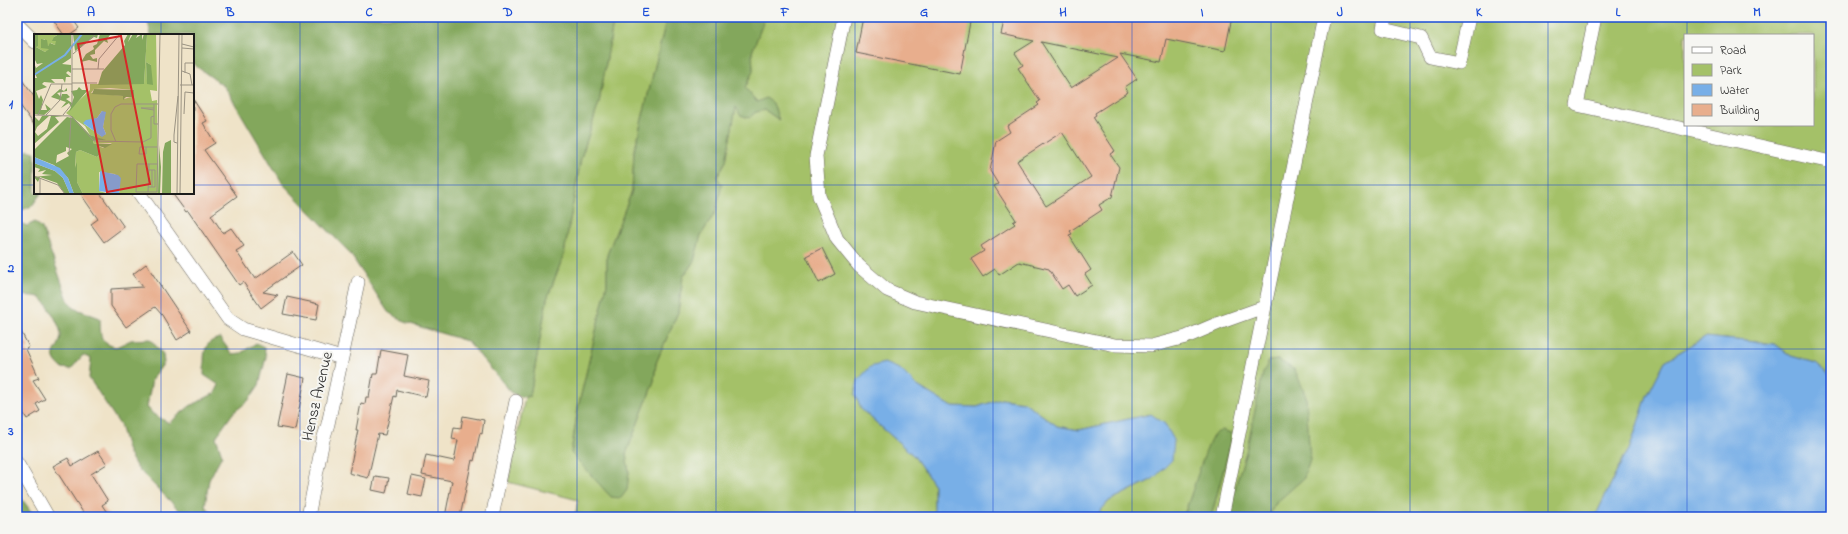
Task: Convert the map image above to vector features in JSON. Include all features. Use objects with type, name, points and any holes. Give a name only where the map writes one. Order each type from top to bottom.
[{"type":"street","points":[[844,17],[816,156],[819,196],[837,239],[859,266],[887,290],[915,302],[1115,345],[1151,346],[1186,337],[1219,323],[1264,307]]},
{"type":"street","points":[[1222,517],[1324,17]]},
{"type":"street","points":[[1385,17],[1383,29],[1421,38],[1430,57],[1459,63],[1469,17]]},
{"type":"street","points":[[1594,17],[1577,105],[1831,162]]},
{"type":"street","points":[[17,24],[34,41]]},
{"type":"street","points":[[140,194],[228,320],[243,329],[342,358]]},
{"type":"street","name":"Hensz Avenue","points":[[308,517],[323,440],[328,424],[358,282]]},
{"type":"street","points":[[492,517],[516,401]]},
{"type":"street","points":[[17,463],[48,517]]},
{"type":"green space","points":[[147,17],[614,17],[599,103],[581,158],[564,254],[547,299],[530,396],[521,397],[512,393],[467,341],[404,322],[388,312],[349,252],[283,184],[225,87],[194,65],[194,34],[151,34]]},
{"type":"green space","points":[[614,17],[667,17],[634,152],[632,191],[607,255],[607,284],[578,408],[571,453],[629,473],[626,454],[654,381],[656,363],[678,312],[683,277],[694,261],[701,235],[716,211],[717,178],[726,161],[736,106],[756,112],[765,110],[779,120],[757,102],[745,88],[753,71],[752,52],[765,17],[1831,17],[1831,376],[1816,363],[1791,356],[1775,344],[1705,337],[1665,361],[1647,396],[1629,450],[1623,459],[1595,517],[1309,517],[1305,515],[1270,517],[1278,500],[1304,478],[1295,370],[1278,360],[1269,361],[1246,452],[1226,517],[1211,517],[1231,442],[1230,433],[1222,430],[1213,436],[1183,517],[1095,517],[1109,501],[1153,479],[1151,414],[1079,430],[1057,426],[1024,402],[1001,399],[977,407],[950,406],[916,385],[900,369],[861,409],[914,456],[934,485],[934,517],[575,517],[578,500],[508,482],[525,397],[530,396],[547,299],[564,254],[581,158],[599,103]]},
{"type":"green space","points":[[667,17],[765,17],[752,52],[753,71],[745,88],[757,102],[766,98],[773,103],[779,120],[765,110],[756,112],[749,118],[740,115],[736,107],[726,161],[717,177],[722,185],[716,211],[701,235],[694,261],[683,277],[678,312],[656,363],[654,381],[626,454],[629,473],[627,490],[621,498],[611,497],[571,453],[578,408],[607,284],[607,255],[632,191],[634,152]]},
{"type":"green space","points":[[28,150],[34,152],[34,194],[40,194],[32,206],[17,212],[17,171],[21,165],[20,156]]},
{"type":"green space","points":[[17,220],[18,222],[27,226],[35,222],[42,228],[68,300],[74,308],[100,318],[101,333],[103,340],[106,343],[116,347],[131,340],[150,339],[163,354],[164,363],[152,379],[147,407],[153,414],[169,423],[190,406],[215,393],[219,385],[204,375],[204,357],[206,347],[209,343],[220,338],[232,354],[241,353],[256,343],[264,347],[266,357],[259,385],[248,401],[233,413],[216,437],[222,455],[209,480],[205,506],[214,517],[186,517],[137,468],[128,452],[120,425],[89,378],[91,359],[83,355],[71,369],[62,368],[54,359],[54,352],[60,341],[61,332],[46,303],[39,297],[17,296]]},
{"type":"green space","points":[[1278,360],[1295,370],[1306,396],[1310,460],[1304,478],[1276,503],[1271,511],[1270,517],[1226,517],[1246,452],[1263,373],[1269,361]]},
{"type":"green space","points":[[1222,430],[1231,433],[1231,442],[1211,517],[1183,517],[1211,440],[1214,435]]},
{"type":"green space","points":[[17,492],[35,517],[17,517]]},
{"type":"water","points":[[1705,337],[1775,344],[1791,356],[1816,363],[1831,376],[1831,517],[1595,517],[1623,459],[1629,450],[1647,396],[1665,361]]},
{"type":"water","points":[[884,363],[900,369],[916,385],[950,406],[977,407],[1001,399],[1024,402],[1057,426],[1079,430],[1151,414],[1165,424],[1174,440],[1172,460],[1153,479],[1109,501],[1095,517],[934,517],[934,485],[914,456],[861,409],[855,394],[858,380],[870,367]]},
{"type":"building","points":[[60,17],[71,17],[79,28],[70,34],[63,34],[54,21]]},
{"type":"building","points":[[863,17],[971,17],[960,74],[856,53]]},
{"type":"building","points":[[1005,17],[1232,17],[1225,51],[1166,39],[1161,62],[1120,54],[1137,79],[1125,87],[1128,92],[1095,113],[1096,115],[1093,117],[1115,151],[1110,154],[1119,167],[1112,197],[1099,205],[1102,210],[1070,231],[1072,234],[1069,235],[1091,270],[1085,274],[1092,285],[1075,296],[1068,285],[1062,289],[1049,269],[1019,262],[999,275],[995,269],[983,277],[971,259],[984,251],[981,246],[1015,224],[1013,222],[1016,220],[994,186],[998,184],[990,171],[996,141],[1010,132],[1007,126],[1039,105],[1037,103],[1040,101],[1018,68],[1023,65],[1015,53],[1034,41],[1001,34]],"holes":[[[1041,42],[1075,49],[1118,58],[1071,88]],[[1062,132],[1091,177],[1046,206],[1017,161]]]},
{"type":"building","points":[[17,73],[34,97],[34,125],[17,101]]},
{"type":"building","points":[[194,101],[207,121],[203,123],[215,143],[204,150],[237,196],[211,215],[223,233],[231,228],[244,246],[236,251],[255,279],[293,252],[302,265],[263,292],[278,295],[261,308],[243,282],[239,285],[188,211],[186,212],[173,194],[194,194]]},
{"type":"building","points":[[81,194],[101,194],[124,227],[104,242],[91,224],[98,219]]},
{"type":"building","points":[[822,248],[835,274],[819,283],[806,256]]},
{"type":"building","points":[[146,264],[191,331],[177,340],[162,315],[155,307],[126,327],[111,306],[111,289],[143,287],[133,274]]},
{"type":"building","points":[[287,297],[319,304],[316,320],[283,314]]},
{"type":"building","points":[[17,324],[29,347],[26,349],[39,378],[33,380],[45,399],[36,404],[40,411],[27,419],[17,403]]},
{"type":"building","points":[[381,350],[408,355],[404,376],[429,381],[426,397],[397,390],[396,397],[394,396],[385,435],[378,434],[368,478],[349,473],[358,430],[356,430],[361,403],[365,404],[366,397],[369,397],[373,374],[377,374]]},
{"type":"building","points":[[288,374],[305,378],[295,430],[277,427]]},
{"type":"building","points":[[463,416],[484,420],[482,434],[480,433],[474,461],[472,460],[460,517],[445,517],[452,481],[422,475],[426,455],[454,461],[458,440],[452,439],[454,427],[461,428]]},
{"type":"building","points":[[98,451],[107,464],[91,474],[108,501],[102,505],[110,517],[86,517],[53,466],[68,458],[72,466]]},
{"type":"building","points":[[375,476],[389,478],[386,493],[372,490]]},
{"type":"building","points":[[412,476],[426,479],[422,497],[408,494]]}]
